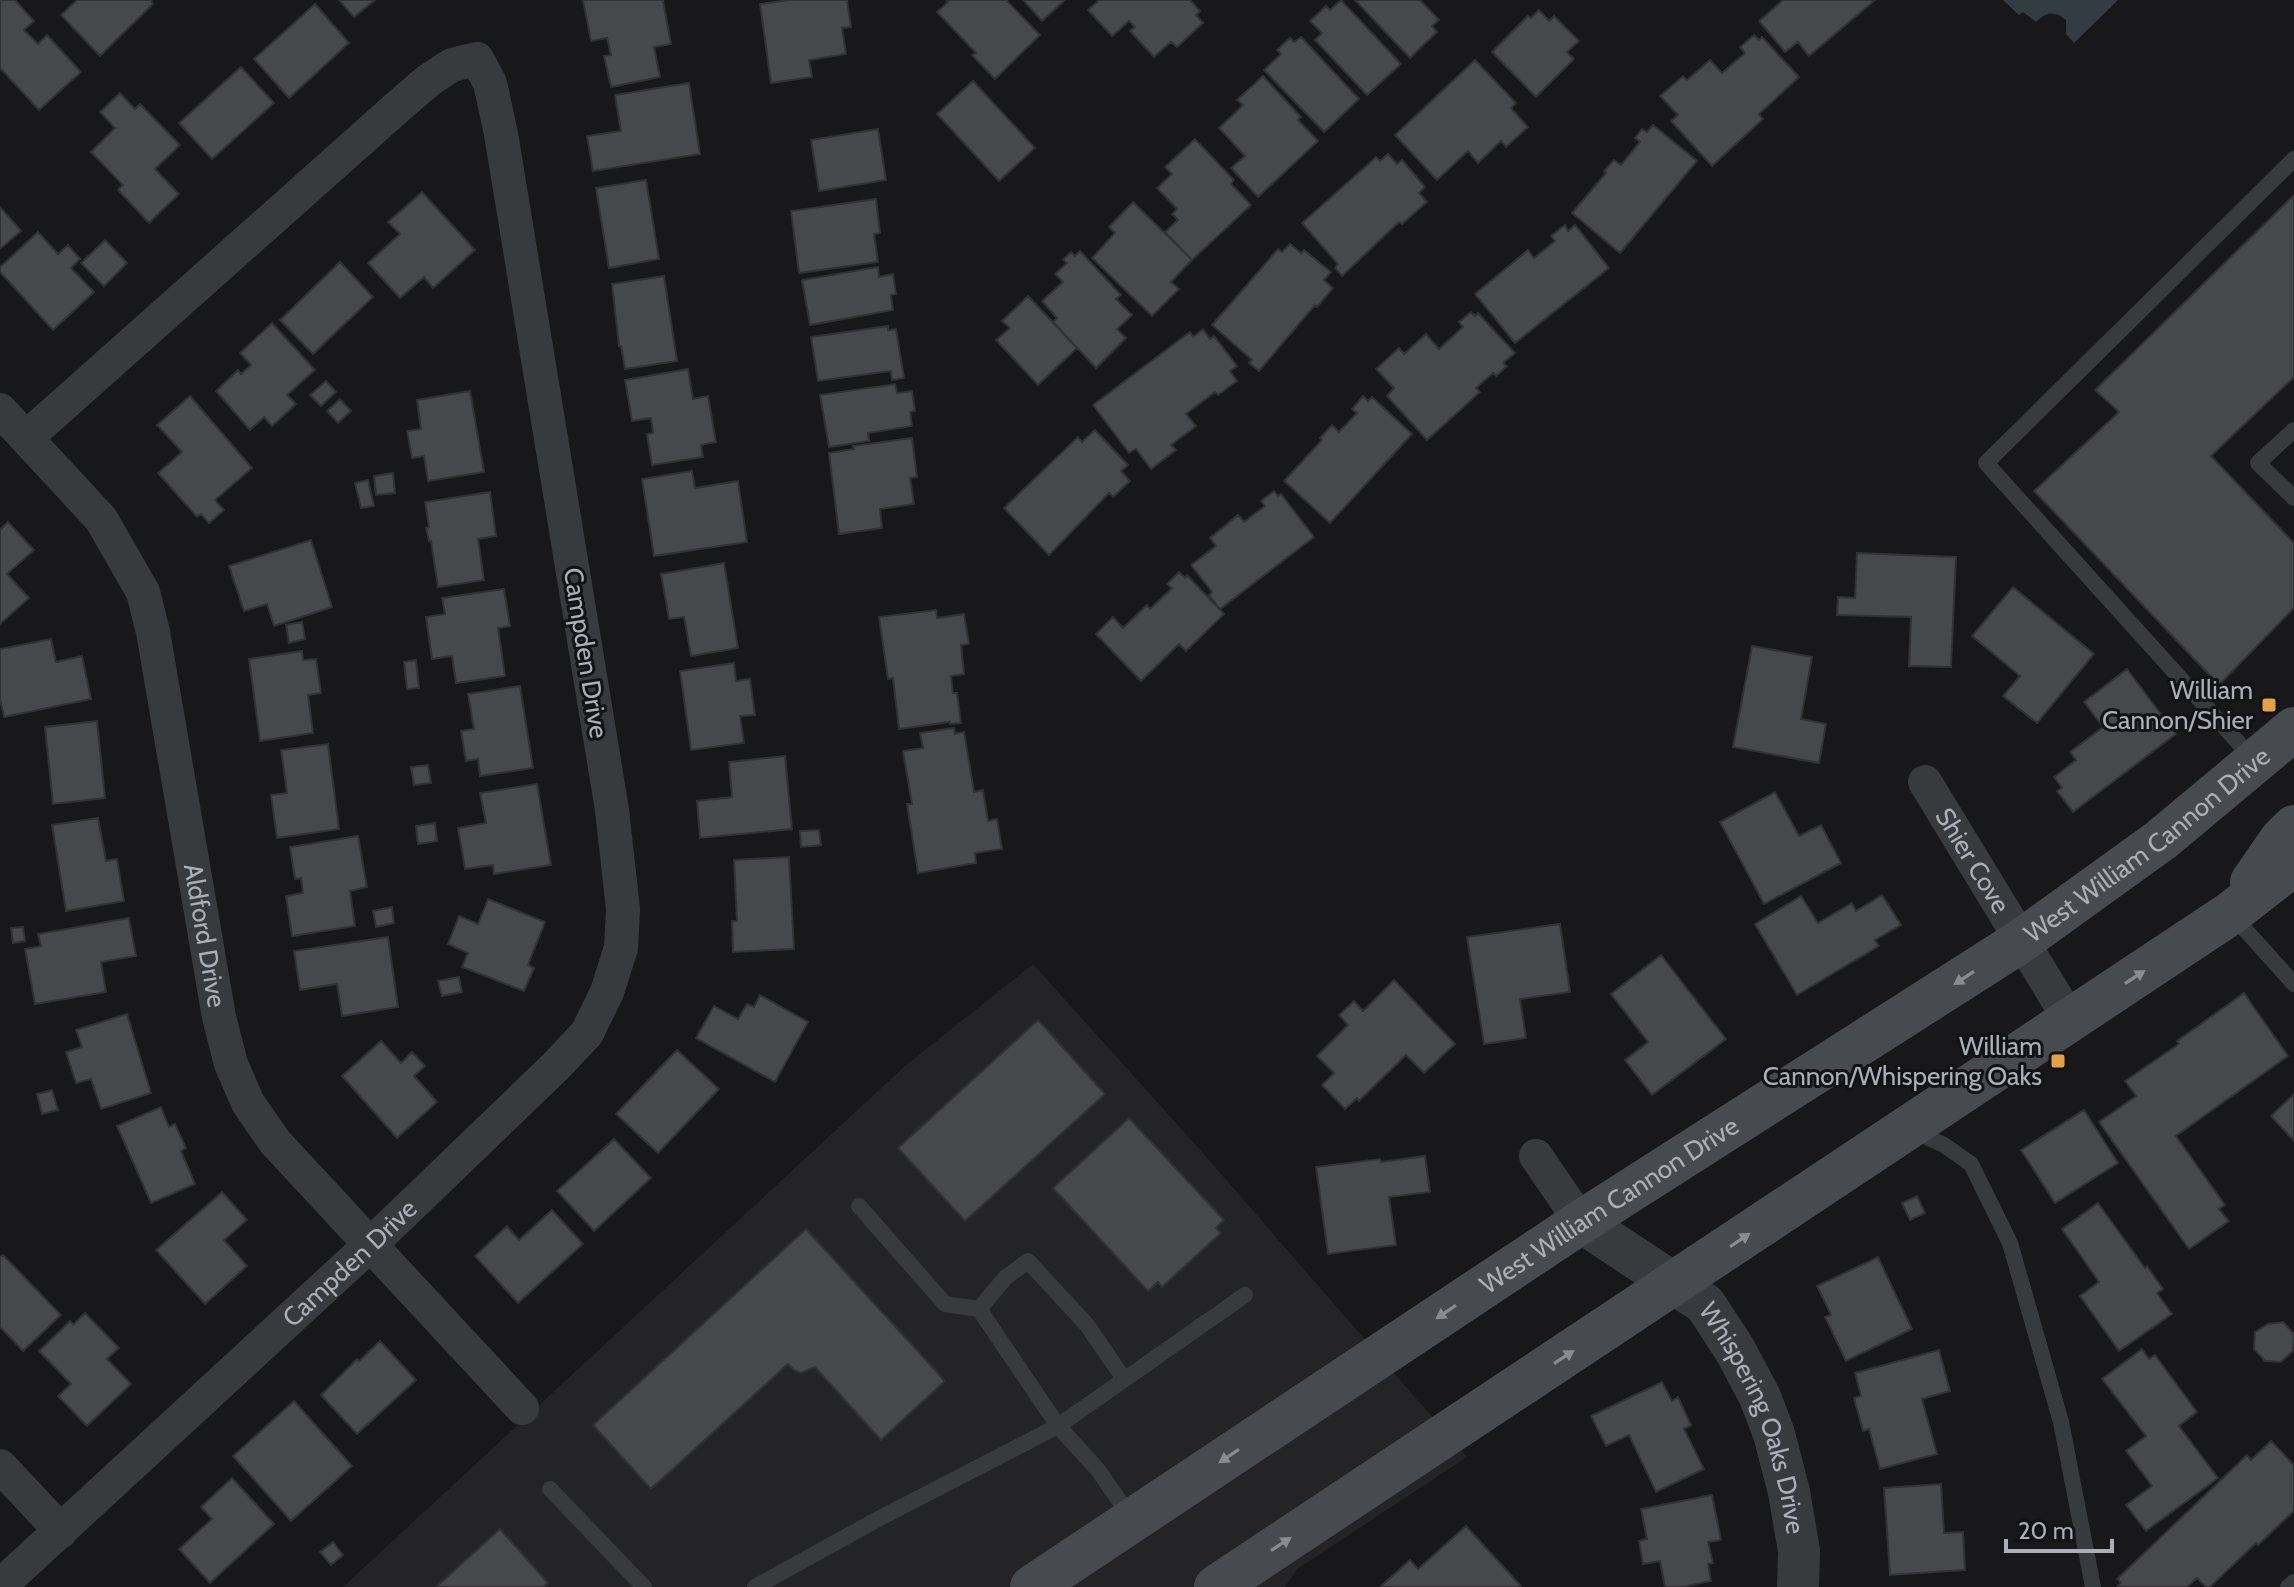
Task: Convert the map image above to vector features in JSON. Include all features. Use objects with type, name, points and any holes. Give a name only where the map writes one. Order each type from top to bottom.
[{"type":"main road","name":"West William Cannon Drive","points":[[1032,1587],[1581,1222],[2021,941],[2161,840],[2294,729]]},
{"type":"main road","points":[[1224,1585],[2231,913],[2281,840],[2293,839]]},
{"type":"street","name":"Campden Drive","points":[[0,1586],[371,1244],[587,1033],[607,992],[621,948],[623,909],[612,810],[496,109],[490,83],[477,59],[452,65],[429,80],[27,437]]},
{"type":"street","name":"Aldford Drive","points":[[0,410],[101,519],[143,592],[153,632],[219,1017],[231,1064],[248,1103],[275,1142],[522,1408]]},
{"type":"street","name":"Shier Cove","points":[[1925,782],[2070,1020]]},
{"type":"street","points":[[1536,1156],[1581,1222]]},
{"type":"street","name":"Whispering Oaks Drive","points":[[1581,1222],[1705,1304],[1735,1350],[1760,1397],[1774,1434],[1789,1492],[1799,1551],[1798,1587]]},
{"type":"street","points":[[0,1466],[61,1531]]},
{"type":"lane","points":[[2256,762],[1986,463],[2294,159]]},
{"type":"lane","points":[[2294,430],[2258,463],[2294,498]]},
{"type":"lane","points":[[2231,913],[2294,984]]},
{"type":"lane","points":[[1909,1128],[1944,1145],[1971,1164],[2010,1243],[2061,1422],[2093,1587]]},
{"type":"lane","points":[[859,1206],[945,1304],[979,1309],[1058,1426],[1098,1470],[1133,1520]]},
{"type":"lane","points":[[979,1309],[1006,1277],[1028,1261],[1087,1325],[1124,1379]]},
{"type":"lane","points":[[755,1587],[1058,1426],[1245,1295]]},
{"type":"lane","points":[[550,1489],[644,1587]]},
{"type":"lane","points":[[2288,1587],[2294,1582]]},
{"type":"shaded area","points":[[2003,0],[2118,0],[2074,43],[2066,34],[2066,20],[2062,17],[2050,14],[2036,22],[2023,12],[2019,15]]},
{"type":"shaded area","points":[[1033,964],[1202,1152],[1467,1457],[1297,1569],[1285,1587],[343,1587],[905,1066]]},
{"type":"building","points":[[0,0],[15,0],[34,21],[24,30],[38,44],[47,35],[81,72],[39,110],[0,68]]},
{"type":"building","points":[[77,0],[151,0],[153,4],[100,56],[61,15]]},
{"type":"building","points":[[339,0],[375,0],[354,17]]},
{"type":"building","points":[[583,0],[663,0],[671,44],[654,47],[660,77],[611,87],[604,56],[611,55],[607,38],[591,41]]},
{"type":"building","points":[[789,0],[847,0],[851,27],[842,28],[846,54],[809,60],[812,77],[771,83],[760,4]]},
{"type":"building","points":[[947,0],[1006,0],[1040,35],[995,79],[972,55],[976,53],[937,12]]},
{"type":"building","points":[[1023,0],[1065,0],[1042,21]]},
{"type":"building","points":[[1099,0],[1190,0],[1200,11],[1196,15],[1203,23],[1177,47],[1171,42],[1154,57],[1130,31],[1135,27],[1129,21],[1112,36],[1088,10]]},
{"type":"building","points":[[1341,0],[1401,64],[1367,95],[1315,40],[1322,33],[1310,21],[1326,6],[1330,10]]},
{"type":"building","points":[[1355,0],[1420,0],[1439,20],[1432,26],[1437,32],[1410,58]]},
{"type":"building","points":[[1783,0],[1875,0],[1809,56],[1798,42],[1785,52],[1759,21]]},
{"type":"building","points":[[315,4],[349,43],[289,98],[254,59]]},
{"type":"building","points":[[1539,10],[1549,21],[1554,16],[1579,41],[1567,52],[1574,59],[1536,97],[1492,52],[1528,16],[1531,18]]},
{"type":"building","points":[[1754,35],[1759,40],[1762,37],[1799,77],[1759,114],[1763,119],[1712,166],[1671,121],[1678,115],[1660,96],[1683,76],[1687,80],[1710,60],[1722,73],[1745,53],[1740,47]]},
{"type":"building","points":[[1301,37],[1359,99],[1324,132],[1264,70],[1281,54],[1277,50],[1290,38],[1294,42]]},
{"type":"building","points":[[1475,60],[1516,103],[1511,108],[1528,127],[1506,147],[1501,141],[1478,163],[1468,151],[1437,180],[1395,135]]},
{"type":"building","points":[[241,67],[274,103],[212,159],[179,123]]},
{"type":"building","points":[[1263,76],[1301,117],[1298,120],[1318,141],[1258,197],[1231,168],[1245,156],[1219,128],[1243,105],[1237,100]]},
{"type":"building","points":[[973,81],[1035,148],[999,181],[937,114]]},
{"type":"building","points":[[689,83],[700,154],[593,171],[587,136],[621,131],[615,95]]},
{"type":"building","points":[[120,93],[135,109],[140,104],[180,145],[155,169],[179,194],[149,223],[118,190],[123,185],[91,152],[115,128],[100,112]]},
{"type":"building","points":[[1653,125],[1697,161],[1620,253],[1572,213],[1614,160],[1621,165],[1640,142],[1635,138],[1642,129],[1647,132]]},
{"type":"building","points":[[878,129],[886,180],[819,191],[811,140]]},
{"type":"building","points":[[1195,139],[1234,180],[1231,184],[1251,205],[1192,260],[1165,232],[1178,220],[1172,214],[1177,209],[1157,188],[1172,174],[1165,167]]},
{"type":"building","points":[[1388,154],[1397,164],[1402,160],[1425,187],[1419,193],[1427,202],[1402,224],[1399,222],[1342,276],[1335,268],[1338,264],[1302,223],[1376,157],[1380,161]]},
{"type":"building","points":[[646,180],[659,259],[609,268],[596,188]]},
{"type":"building","points":[[422,192],[475,250],[433,288],[424,277],[400,298],[368,263],[400,234],[388,222]]},
{"type":"building","points":[[2294,195],[2294,377],[2211,456],[2294,543],[2294,608],[2219,685],[2034,491],[2119,412],[2095,390]]},
{"type":"building","points":[[876,199],[880,233],[874,234],[878,262],[799,273],[791,211]]},
{"type":"building","points":[[1133,202],[1192,260],[1171,282],[1179,289],[1152,316],[1092,258],[1115,233],[1109,227]]},
{"type":"building","points":[[0,207],[21,231],[0,249]]},
{"type":"building","points":[[1565,225],[1568,231],[1575,225],[1609,268],[1515,343],[1475,294],[1528,250],[1534,258],[1555,241],[1551,236]]},
{"type":"building","points":[[38,232],[58,254],[68,245],[80,259],[71,268],[94,292],[53,330],[0,272],[0,267]]},
{"type":"building","points":[[105,240],[127,263],[104,286],[81,263]]},
{"type":"building","points":[[1290,244],[1301,253],[1304,250],[1331,272],[1324,280],[1333,288],[1259,371],[1249,363],[1252,360],[1212,325],[1278,249],[1282,252]]},
{"type":"building","points":[[1080,251],[1121,295],[1116,299],[1132,315],[1117,329],[1126,338],[1096,368],[1053,322],[1057,318],[1042,301],[1063,282],[1055,274],[1067,263],[1063,260],[1071,252],[1075,256]]},
{"type":"building","points":[[340,262],[373,297],[313,354],[280,320]]},
{"type":"building","points":[[878,267],[879,277],[893,274],[896,294],[891,295],[893,310],[810,325],[802,280]]},
{"type":"building","points":[[664,276],[677,361],[625,369],[619,346],[612,284]]},
{"type":"building","points":[[1028,296],[1077,348],[1038,385],[996,340],[1010,328],[1002,321]]},
{"type":"building","points":[[1471,312],[1475,316],[1478,313],[1515,353],[1503,363],[1507,366],[1476,388],[1480,392],[1427,440],[1387,396],[1394,388],[1376,369],[1399,348],[1404,354],[1426,334],[1439,349],[1463,327],[1459,322]]},
{"type":"building","points":[[272,323],[315,370],[287,395],[296,404],[272,426],[264,417],[250,430],[216,391],[238,370],[241,374],[251,365],[240,353]]},
{"type":"building","points":[[888,326],[888,330],[896,329],[904,378],[892,380],[891,371],[818,381],[811,337]]},
{"type":"building","points":[[1203,329],[1210,339],[1214,336],[1237,366],[1230,371],[1237,381],[1218,395],[1215,392],[1186,414],[1196,426],[1171,445],[1176,450],[1151,469],[1136,449],[1129,453],[1093,405],[1190,332],[1193,337]]},
{"type":"building","points":[[688,369],[693,399],[708,396],[716,442],[701,445],[703,457],[652,465],[647,434],[653,433],[651,418],[632,421],[625,380]]},
{"type":"building","points":[[326,381],[336,392],[321,406],[310,395]]},
{"type":"building","points":[[895,384],[897,393],[912,391],[915,411],[910,412],[912,426],[868,433],[869,441],[829,447],[820,395]]},
{"type":"building","points":[[470,391],[484,472],[428,481],[424,456],[412,458],[407,431],[421,429],[417,400]]},
{"type":"building","points":[[190,396],[252,468],[215,500],[224,510],[209,523],[201,514],[197,517],[158,473],[182,452],[157,425]]},
{"type":"building","points":[[1363,396],[1368,401],[1372,397],[1412,434],[1330,523],[1284,481],[1332,425],[1339,432],[1357,413],[1352,409]]},
{"type":"building","points":[[340,399],[351,411],[338,423],[327,411]]},
{"type":"building","points":[[1095,430],[1128,465],[1121,471],[1130,481],[1113,497],[1109,493],[1049,555],[1004,508],[1078,437],[1082,442]]},
{"type":"building","points":[[912,438],[917,477],[910,478],[914,504],[880,509],[882,528],[839,534],[829,453],[854,449],[853,446]]},
{"type":"building","points":[[692,471],[695,488],[738,481],[747,542],[654,556],[642,479]]},
{"type":"building","points":[[393,473],[395,493],[376,495],[374,476]]},
{"type":"building","points":[[368,480],[374,506],[361,508],[355,483]]},
{"type":"building","points":[[1274,491],[1278,496],[1281,494],[1314,537],[1220,609],[1209,595],[1212,592],[1191,565],[1216,546],[1210,538],[1238,515],[1244,522],[1265,506],[1261,501]]},
{"type":"building","points":[[490,492],[496,536],[478,539],[484,580],[438,587],[426,528],[429,527],[425,502]]},
{"type":"building","points":[[8,522],[34,550],[7,574],[29,598],[0,624],[0,530]]},
{"type":"building","points":[[311,540],[332,607],[274,626],[267,604],[244,611],[229,566]]},
{"type":"building","points":[[1857,553],[1956,557],[1951,667],[1909,666],[1911,617],[1837,615],[1838,597],[1855,598]]},
{"type":"building","points":[[724,563],[738,648],[691,656],[684,617],[669,619],[661,574]]},
{"type":"building","points":[[1179,572],[1185,578],[1187,575],[1224,614],[1186,651],[1179,644],[1141,681],[1096,634],[1113,617],[1123,628],[1147,605],[1150,609],[1172,588],[1167,584]]},
{"type":"building","points":[[2013,587],[2094,654],[2037,723],[2003,696],[2020,676],[1972,636]]},
{"type":"building","points":[[504,589],[510,626],[498,628],[505,676],[456,683],[452,656],[432,659],[426,617],[445,614],[442,598]]},
{"type":"building","points":[[936,610],[937,618],[964,614],[969,644],[961,645],[964,674],[951,676],[961,723],[899,729],[893,678],[888,679],[879,617]]},
{"type":"building","points":[[302,622],[305,639],[289,643],[286,625]]},
{"type":"building","points":[[51,639],[56,662],[82,656],[91,699],[4,717],[0,699],[0,649]]},
{"type":"building","points":[[1752,646],[1812,657],[1801,719],[1826,724],[1819,763],[1733,747]]},
{"type":"building","points":[[302,651],[303,660],[316,659],[321,693],[308,695],[313,733],[260,741],[249,659]]},
{"type":"building","points":[[416,660],[419,688],[407,689],[404,662]]},
{"type":"building","points":[[734,663],[736,681],[750,679],[755,715],[740,716],[744,743],[691,750],[680,671]]},
{"type":"building","points":[[2127,669],[2176,734],[2073,812],[2057,791],[2062,788],[2054,777],[2076,760],[2070,752],[2103,727],[2084,702]]},
{"type":"building","points":[[520,686],[533,768],[480,776],[478,759],[466,761],[461,731],[474,729],[468,694]]},
{"type":"building","points":[[97,721],[105,798],[53,804],[45,727]]},
{"type":"building","points":[[954,728],[955,734],[964,732],[974,792],[983,790],[988,821],[997,819],[1002,849],[975,853],[976,863],[918,873],[907,804],[912,804],[903,751],[923,748],[920,733]]},
{"type":"building","points":[[328,744],[339,829],[277,838],[271,795],[287,793],[281,750]]},
{"type":"building","points":[[785,756],[792,829],[700,838],[697,801],[732,797],[729,762]]},
{"type":"building","points":[[428,765],[431,783],[414,785],[411,767]]},
{"type":"building","points":[[537,784],[551,865],[494,874],[493,865],[465,869],[458,828],[486,823],[480,793]]},
{"type":"building","points":[[1775,792],[1799,836],[1821,825],[1841,863],[1764,904],[1720,822]]},
{"type":"building","points":[[98,818],[106,861],[117,859],[124,901],[66,911],[52,825]]},
{"type":"building","points":[[435,823],[437,841],[418,844],[416,826]]},
{"type":"building","points":[[819,830],[821,845],[801,847],[800,831]]},
{"type":"building","points":[[358,836],[367,887],[350,891],[355,926],[292,936],[286,896],[303,893],[301,878],[295,879],[290,847]]},
{"type":"building","points":[[789,857],[794,949],[733,952],[732,921],[737,921],[734,860]]},
{"type":"building","points":[[1882,895],[1901,925],[1875,940],[1879,946],[1797,995],[1755,924],[1801,896],[1818,923],[1852,903],[1856,911]]},
{"type":"building","points":[[488,899],[545,922],[528,965],[534,968],[524,991],[462,967],[468,953],[448,944],[459,916],[478,924]]},
{"type":"building","points":[[392,907],[394,923],[376,927],[373,911]]},
{"type":"building","points":[[129,918],[136,956],[101,962],[106,992],[35,1004],[25,949],[41,946],[38,934]]},
{"type":"building","points":[[1560,924],[1570,992],[1520,999],[1526,1038],[1484,1044],[1467,937]]},
{"type":"building","points":[[23,927],[25,941],[13,943],[11,928]]},
{"type":"building","points":[[388,937],[398,1007],[342,1016],[337,984],[300,990],[294,951]]},
{"type":"building","points":[[1661,955],[1726,1039],[1652,1095],[1625,1060],[1648,1042],[1611,994]]},
{"type":"building","points":[[459,977],[462,992],[442,996],[438,981]]},
{"type":"building","points":[[1394,980],[1455,1044],[1424,1073],[1406,1055],[1359,1101],[1357,1098],[1345,1109],[1322,1085],[1334,1073],[1317,1056],[1348,1025],[1339,1015],[1354,1001],[1363,1011]]},
{"type":"building","points":[[2244,993],[2288,1056],[2176,1136],[2225,1205],[2219,1209],[2229,1221],[2189,1249],[2099,1122],[2136,1096],[2125,1081]]},
{"type":"building","points":[[760,995],[808,1022],[775,1082],[696,1038],[714,1006],[738,1019],[747,1004],[754,1007]]},
{"type":"building","points":[[127,1014],[151,1093],[101,1109],[91,1079],[76,1083],[66,1052],[82,1047],[76,1030]]},
{"type":"building","points":[[1038,1020],[1105,1094],[965,1221],[898,1148]]},
{"type":"building","points":[[381,1041],[401,1063],[412,1052],[425,1066],[414,1076],[437,1102],[397,1138],[342,1076]]},
{"type":"building","points":[[677,1050],[719,1089],[658,1153],[616,1114]]},
{"type":"building","points":[[52,1090],[58,1110],[42,1114],[37,1094]]},
{"type":"building","points":[[2294,1094],[2294,1141],[2271,1116]]},
{"type":"building","points":[[161,1107],[169,1127],[175,1124],[186,1148],[181,1151],[195,1184],[151,1203],[117,1126]]},
{"type":"building","points":[[2084,1110],[2118,1163],[2055,1203],[2021,1150]]},
{"type":"building","points":[[1129,1118],[1224,1220],[1216,1228],[1221,1233],[1162,1287],[1158,1282],[1148,1291],[1053,1188]]},
{"type":"building","points":[[614,1139],[651,1178],[594,1231],[557,1191]]},
{"type":"building","points":[[1425,1156],[1430,1192],[1389,1197],[1396,1245],[1328,1254],[1316,1167]]},
{"type":"building","points":[[222,1192],[247,1220],[224,1240],[247,1266],[205,1304],[156,1250]]},
{"type":"building","points":[[1917,1196],[1925,1213],[1910,1220],[1902,1203]]},
{"type":"building","points":[[2098,1203],[2163,1289],[2157,1293],[2172,1314],[2119,1351],[2080,1296],[2099,1282],[2062,1229]]},
{"type":"building","points":[[552,1210],[583,1244],[518,1303],[475,1256],[507,1226],[519,1240]]},
{"type":"building","points":[[806,1229],[945,1381],[881,1440],[815,1367],[801,1373],[788,1364],[651,1489],[593,1425]]},
{"type":"building","points":[[3,1255],[61,1315],[23,1351],[0,1327],[0,1257]]},
{"type":"building","points":[[1878,1257],[1912,1329],[1846,1361],[1825,1317],[1831,1315],[1817,1286]]},
{"type":"building","points":[[85,1313],[119,1348],[107,1359],[131,1384],[87,1426],[58,1396],[71,1384],[39,1351],[70,1321],[73,1325]]},
{"type":"building","points":[[2283,1322],[2294,1334],[2293,1351],[2281,1362],[2265,1361],[2254,1349],[2255,1332],[2268,1324]]},
{"type":"building","points":[[380,1341],[416,1380],[357,1434],[321,1395]]},
{"type":"building","points":[[2142,1349],[2149,1359],[2155,1355],[2197,1412],[2179,1426],[2218,1478],[2146,1531],[2126,1505],[2152,1486],[2126,1451],[2146,1436],[2102,1379]]},
{"type":"building","points":[[1939,1350],[1950,1391],[1922,1399],[1937,1454],[1880,1469],[1869,1429],[1863,1431],[1854,1398],[1861,1396],[1855,1373]]},
{"type":"building","points":[[1662,1382],[1672,1401],[1678,1397],[1691,1425],[1684,1429],[1704,1469],[1656,1492],[1629,1435],[1606,1446],[1591,1416]]},
{"type":"building","points":[[294,1401],[352,1466],[291,1521],[233,1456]]},
{"type":"building","points":[[2271,1441],[2294,1465],[2294,1511],[2210,1587],[2197,1578],[2187,1587],[2117,1587],[2121,1583],[2117,1579],[2247,1455],[2251,1460]]},
{"type":"building","points":[[232,1478],[274,1524],[210,1583],[179,1549],[212,1519],[201,1507]]},
{"type":"building","points":[[1941,1484],[1944,1533],[1963,1532],[1965,1570],[1890,1575],[1884,1488]]},
{"type":"building","points":[[1712,1495],[1721,1540],[1708,1542],[1713,1563],[1708,1564],[1711,1581],[1665,1587],[1660,1561],[1643,1564],[1639,1541],[1647,1539],[1641,1509]]},
{"type":"building","points":[[1466,1526],[1520,1587],[1380,1587],[1410,1560],[1418,1569]]},
{"type":"building","points":[[500,1529],[548,1583],[543,1587],[436,1587]]},
{"type":"building","points":[[333,1542],[343,1555],[331,1565],[320,1552]]},
{"type":"place","name":"William Cannon/Shier","points":[[2269,705]]},
{"type":"place","name":"William Cannon/Whispering Oaks","points":[[2058,1061]]}]
